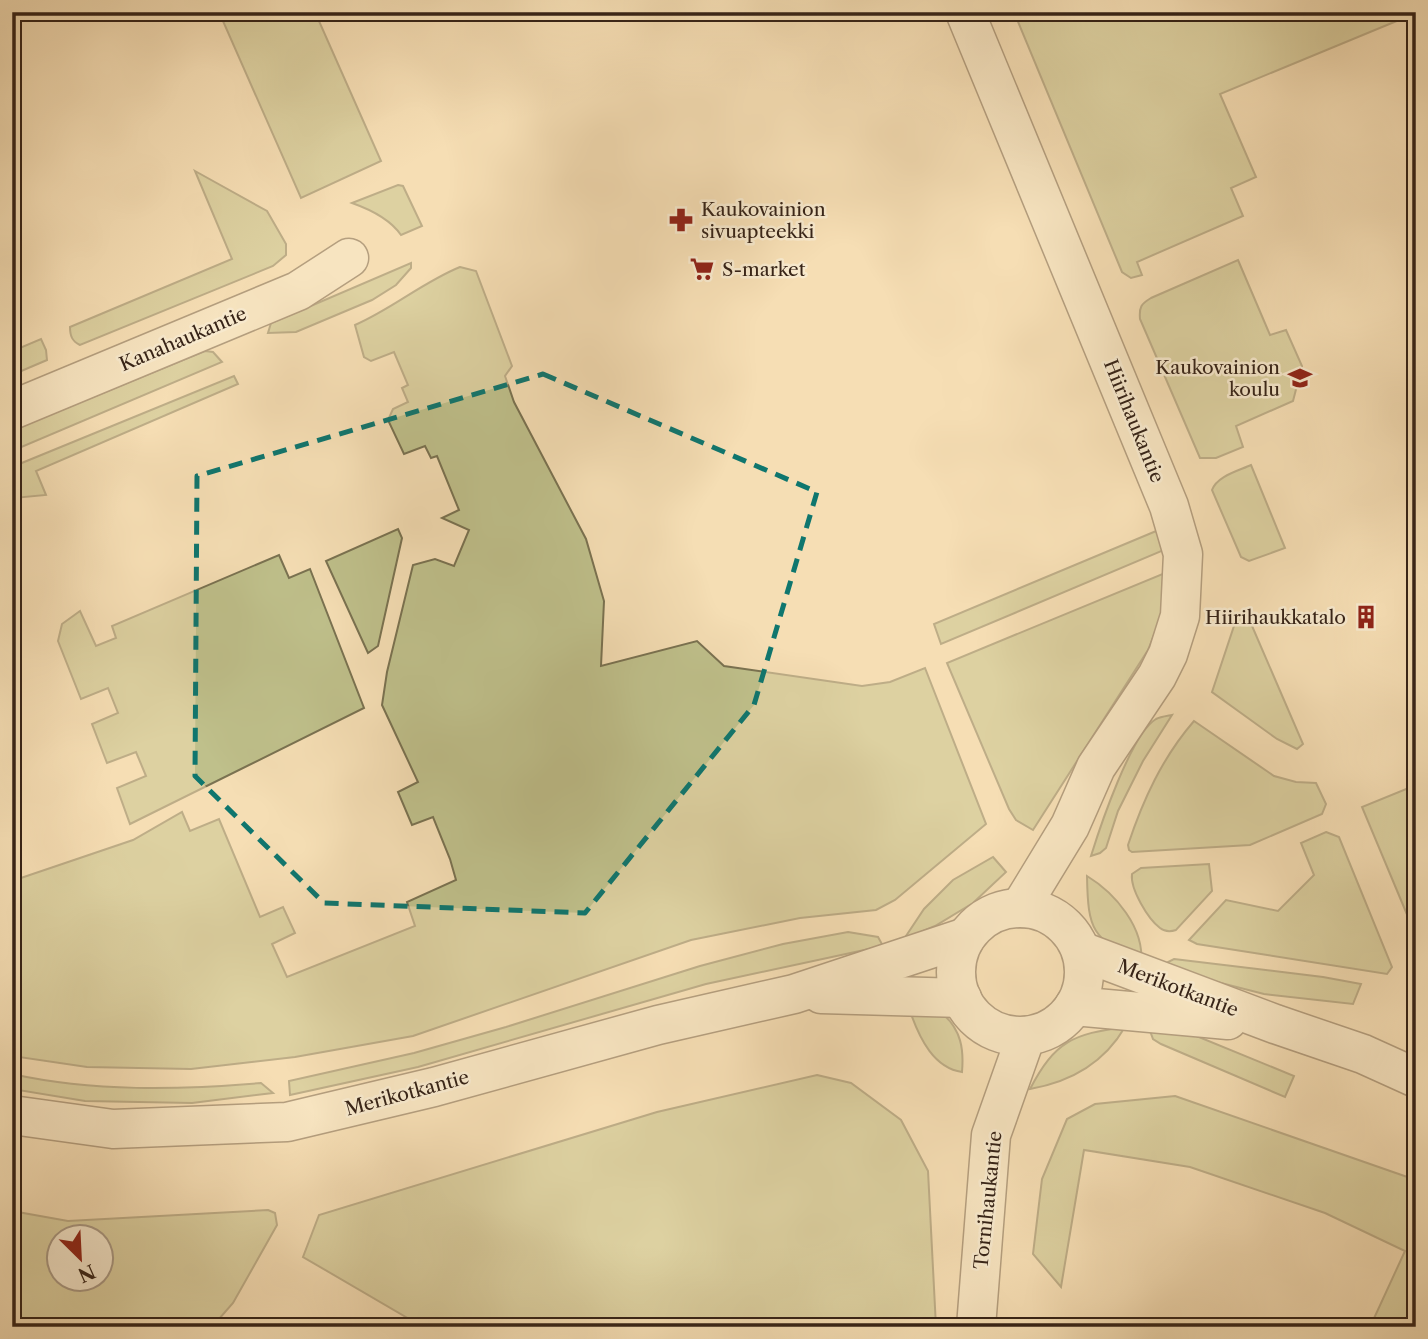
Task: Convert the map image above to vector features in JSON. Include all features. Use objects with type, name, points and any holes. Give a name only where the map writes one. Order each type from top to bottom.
[{"type":"street","name":"Hiirihaukantie","points":[[965,12],[1169,506],[1183,555],[1180,616],[1168,654],[1157,676],[1096,767],[1070,827],[1020,908]]},
{"type":"street","name":"Kanahaukantie","points":[[12,410],[298,291],[349,258]]},
{"type":"street","name":"Hiirihaukantie","points":[[1058,920],[1070,827]]},
{"type":"street","points":[[966,937],[955,970],[962,998],[972,1015],[988,1028],[1007,1035],[1027,1036],[1045,1031],[1062,1021],[1074,1006],[1082,989],[1084,970],[1081,951],[1072,934],[1058,920],[1041,912],[1020,908]]},
{"type":"street","name":"Merikotkantie","points":[[12,1115],[113,1129],[286,1122],[434,1087],[658,1025],[794,993],[966,937],[980,922],[999,911],[1020,908]]},
{"type":"street","name":"Merikotkantie","points":[[1081,951],[1363,1054],[1416,1078]]},
{"type":"street","name":"Merikotkantie","points":[[794,993],[962,998]]},
{"type":"street","name":"Merikotkantie","points":[[1074,1006],[1275,1024]]},
{"type":"street","points":[[988,1028],[991,1135]]},
{"type":"street","name":"Tornihaukantie","points":[[976,1327],[991,1135],[1027,1036]]},
{"type":"highlighted area","points":[[543,374],[817,492],[754,705],[585,913],[324,903],[195,776],[197,476]]},
{"type":"green space","points":[[219,12],[315,12],[381,161],[301,198]]},
{"type":"green space","points":[[1014,12],[1416,13],[1220,94],[1256,177],[1231,188],[1243,216],[1137,262],[1142,275],[1131,278],[1122,272]]},
{"type":"green space","points":[[195,171],[267,211],[286,244],[286,255],[273,266],[80,345],[77,343],[72,338],[70,327],[232,259]]},
{"type":"green space","points":[[398,185],[403,186],[422,226],[401,235],[385,219],[352,203]]},
{"type":"green space","points":[[1238,260],[1270,335],[1286,330],[1302,366],[1293,401],[1236,426],[1243,447],[1216,458],[1200,458],[1140,319],[1140,309],[1151,298]]},
{"type":"green space","points":[[411,263],[411,268],[396,285],[372,300],[296,332],[268,333],[271,323]]},
{"type":"green space","points":[[460,267],[476,271],[512,366],[505,376],[514,402],[586,539],[604,601],[601,666],[697,641],[724,666],[862,686],[890,682],[925,668],[986,824],[895,900],[876,910],[800,918],[691,940],[413,1036],[295,1057],[191,1069],[87,1067],[12,1056],[12,881],[133,840],[182,812],[190,831],[219,819],[260,917],[283,907],[295,933],[272,944],[287,977],[415,926],[407,902],[456,880],[433,817],[412,825],[398,792],[418,782],[382,705],[387,672],[413,565],[435,559],[454,566],[469,530],[442,518],[459,510],[437,456],[431,458],[425,446],[404,454],[388,420],[393,409],[408,402],[402,388],[408,385],[394,352],[371,361],[364,357],[355,325]]},
{"type":"green space","points":[[12,329],[20,348],[41,339],[47,360],[12,375]]},
{"type":"green space","points":[[205,351],[213,352],[222,362],[12,451],[12,430]]},
{"type":"green space","points":[[234,376],[238,384],[36,471],[46,495],[14,498],[12,467]]},
{"type":"green space","points":[[1251,465],[1285,548],[1249,561],[1241,557],[1212,490],[1218,481]]},
{"type":"green space","points":[[398,529],[402,538],[378,646],[368,653],[326,561]]},
{"type":"green space","points":[[1161,529],[1164,550],[941,644],[934,624]]},
{"type":"green space","points":[[279,555],[289,578],[310,569],[364,708],[130,824],[117,788],[146,776],[136,752],[107,763],[92,724],[118,713],[108,688],[81,699],[58,641],[62,624],[80,611],[96,646],[116,638],[112,626]]},
{"type":"green space","points":[[1165,573],[1162,615],[1148,650],[1033,830],[1016,820],[1009,809],[947,663]]},
{"type":"green space","points":[[1244,615],[1249,619],[1303,744],[1297,749],[1277,739],[1212,692],[1236,620]]},
{"type":"green space","points":[[1172,715],[1143,761],[1118,811],[1106,848],[1091,856],[1118,782],[1137,743],[1146,728],[1156,719]]},
{"type":"green space","points":[[1194,721],[1274,776],[1296,782],[1316,783],[1326,804],[1322,814],[1250,845],[1132,852],[1129,850],[1134,828],[1155,780],[1172,750]]},
{"type":"green space","points":[[1416,785],[1416,936],[1362,807]]},
{"type":"green space","points":[[1326,832],[1339,837],[1392,967],[1387,974],[1197,944],[1189,940],[1226,900],[1278,911],[1314,875],[1301,843]]},
{"type":"green space","points":[[993,857],[1006,872],[973,903],[935,926],[904,939],[924,909],[953,880]]},
{"type":"green space","points":[[1209,864],[1212,891],[1176,930],[1160,928],[1141,903],[1134,888],[1132,874],[1141,868]]},
{"type":"green space","points":[[1087,876],[1108,892],[1126,913],[1138,937],[1141,963],[1112,947],[1096,931],[1089,909]]},
{"type":"green space","points":[[848,932],[878,937],[883,946],[706,984],[418,1067],[290,1095],[289,1081],[414,1053],[700,966],[783,944]]},
{"type":"green space","points":[[1174,959],[1361,984],[1353,1004],[1264,994],[1162,968]]},
{"type":"green space","points":[[911,1014],[943,1014],[949,1020],[960,1040],[962,1072],[943,1065],[929,1051]]},
{"type":"green space","points":[[1125,1027],[1107,1051],[1085,1069],[1059,1081],[1030,1089],[1048,1060],[1067,1043],[1092,1033]]},
{"type":"green space","points":[[1149,1028],[1194,1035],[1294,1076],[1285,1097],[1161,1044],[1153,1039]]},
{"type":"green space","points":[[12,1074],[105,1087],[199,1087],[261,1083],[273,1093],[192,1103],[85,1101],[12,1089]]},
{"type":"green space","points":[[817,1075],[851,1083],[901,1120],[928,1171],[936,1327],[423,1327],[303,1257],[319,1215],[657,1112]]},
{"type":"green space","points":[[1175,1096],[1416,1180],[1416,1327],[1370,1327],[1405,1251],[1325,1213],[1190,1167],[1084,1150],[1061,1287],[1033,1254],[1042,1179],[1067,1119],[1095,1104]]},
{"type":"green space","points":[[268,1210],[275,1213],[277,1225],[233,1303],[212,1327],[12,1327],[12,1211],[68,1221]]},
{"type":"place","name":"Kaukovainion sivuapteekki","points":[[681,220]]},
{"type":"place","name":"S-market","points":[[702,269]]},
{"type":"place","name":"Kaukovainion koulu","points":[[1300,378]]},
{"type":"place","name":"Hiirihaukkatalo","points":[[1366,617]]}]
